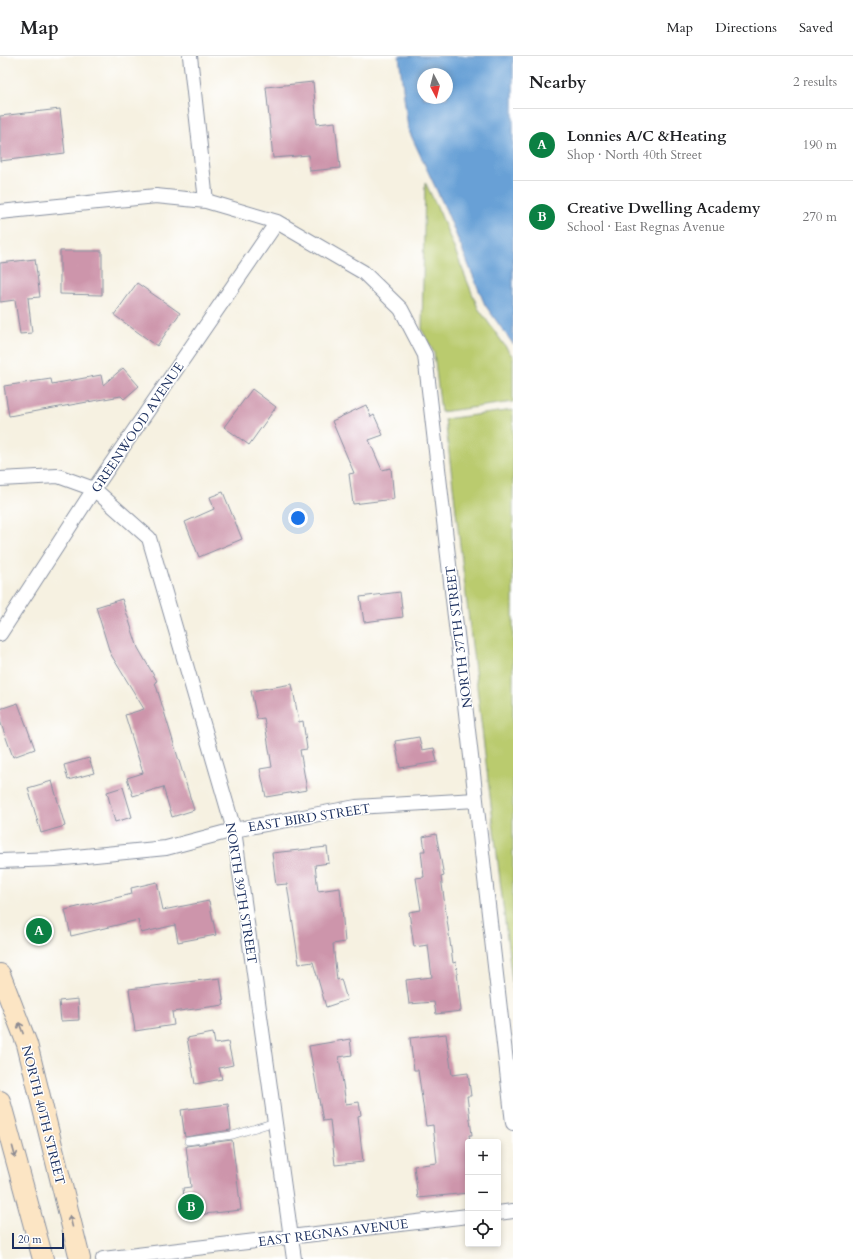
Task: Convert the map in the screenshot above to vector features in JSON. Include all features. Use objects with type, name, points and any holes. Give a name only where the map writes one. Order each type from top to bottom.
[{"type":"main road","name":"NORTH 40TH STREET","points":[[0,974],[27,1044],[80,1259]]},
{"type":"main road","points":[[0,1101],[43,1259]]},
{"type":"street","points":[[190,56],[206,201]]},
{"type":"street","name":"NORTH 37TH STREET","points":[[0,212],[156,196],[206,201],[277,222],[363,272],[402,309],[425,355],[513,1123]]},
{"type":"street","name":"GREENWOOD AVENUE","points":[[0,634],[94,488],[277,222]]},
{"type":"street","points":[[0,479],[58,476],[94,488]]},
{"type":"street","name":"NORTH 39TH STREET","points":[[94,488],[149,538],[234,830],[294,1259]]},
{"type":"street","name":"EAST BIRD STREET","points":[[0,861],[55,859],[166,848],[234,830],[356,807],[476,800]]},
{"type":"street","points":[[501,1212],[513,1211]]},
{"type":"street","name":"EAST REGNAS AVENUE","points":[[104,1259],[465,1216]]},
{"type":"lane","points":[[188,1141],[233,1135],[275,1122]]},
{"type":"green space","points":[[425,182],[440,213],[478,308],[513,357],[513,402],[441,412],[434,353],[422,330]]},
{"type":"green space","points":[[513,410],[513,989],[445,419]]},
{"type":"water","points":[[399,56],[513,56],[513,344],[485,305],[446,210],[408,129]]},
{"type":"building","points":[[313,82],[317,124],[335,122],[340,168],[310,171],[309,155],[273,158],[266,87]]},
{"type":"building","points":[[60,109],[65,153],[0,161],[0,116]]},
{"type":"building","points":[[60,251],[102,251],[102,295],[60,294]]},
{"type":"building","points":[[35,259],[40,297],[28,298],[32,333],[20,334],[15,300],[0,302],[0,263]]},
{"type":"building","points":[[137,283],[180,313],[157,346],[114,315]]},
{"type":"building","points":[[123,368],[139,386],[124,399],[121,396],[9,416],[4,386],[51,379],[52,384],[101,375],[103,385]]},
{"type":"building","points":[[252,389],[276,407],[249,445],[224,427]]},
{"type":"building","points":[[366,405],[371,417],[374,415],[383,435],[369,440],[382,470],[391,468],[394,499],[353,504],[349,474],[354,473],[332,421]]},
{"type":"building","points":[[223,492],[242,539],[199,557],[185,522],[214,509],[210,497]]},
{"type":"building","points":[[400,592],[403,617],[364,622],[360,597]]},
{"type":"building","points":[[122,599],[138,648],[157,681],[155,682],[194,810],[172,817],[163,787],[133,796],[127,778],[143,773],[125,715],[144,709],[110,653],[96,607]]},
{"type":"building","points":[[292,684],[299,722],[303,721],[307,749],[300,750],[307,790],[266,797],[260,769],[272,767],[264,718],[257,719],[251,691]]},
{"type":"building","points":[[18,703],[35,749],[13,757],[0,721],[0,709]]},
{"type":"building","points":[[419,737],[422,750],[434,748],[437,762],[400,768],[395,741]]},
{"type":"building","points":[[89,758],[94,773],[68,780],[64,765]]},
{"type":"building","points":[[52,781],[65,826],[41,833],[28,788]]},
{"type":"building","points":[[123,787],[132,817],[115,822],[107,792]]},
{"type":"building","points":[[436,834],[444,876],[441,877],[453,963],[456,962],[461,1011],[436,1014],[434,1002],[409,1004],[406,980],[432,977],[428,945],[414,947],[409,912],[421,910],[416,878],[424,877],[421,851],[425,851],[423,837]]},
{"type":"building","points":[[327,847],[329,863],[315,865],[318,891],[340,888],[345,942],[333,944],[337,980],[341,979],[347,1000],[326,1007],[313,962],[299,964],[287,884],[276,885],[272,853]]},
{"type":"building","points":[[157,882],[163,910],[209,901],[216,935],[178,942],[175,925],[141,933],[138,920],[71,936],[65,910],[132,894],[131,888]]},
{"type":"building","points":[[220,978],[224,1005],[172,1012],[174,1025],[135,1031],[129,989]]},
{"type":"building","points":[[78,999],[79,1020],[61,1021],[59,1001]]},
{"type":"building","points":[[213,1033],[215,1044],[228,1042],[233,1065],[219,1068],[222,1079],[195,1084],[187,1038]]},
{"type":"building","points":[[446,1034],[452,1075],[468,1073],[471,1096],[467,1096],[472,1135],[469,1135],[470,1139],[465,1139],[465,1193],[418,1198],[414,1166],[437,1163],[433,1125],[426,1126],[418,1070],[414,1070],[410,1038]]},
{"type":"building","points":[[350,1039],[352,1055],[339,1057],[346,1104],[359,1102],[361,1115],[358,1116],[363,1162],[335,1165],[330,1120],[323,1121],[309,1046]]},
{"type":"building","points":[[228,1104],[231,1130],[185,1137],[181,1110]]},
{"type":"building","points":[[232,1140],[241,1210],[186,1216],[183,1188],[191,1187],[186,1146]]},
{"type":"place","name":"Lonnies A/C &Heating","points":[[39,931]]},
{"type":"place","name":"Creative Dwelling Academy","points":[[191,1207]]}]
